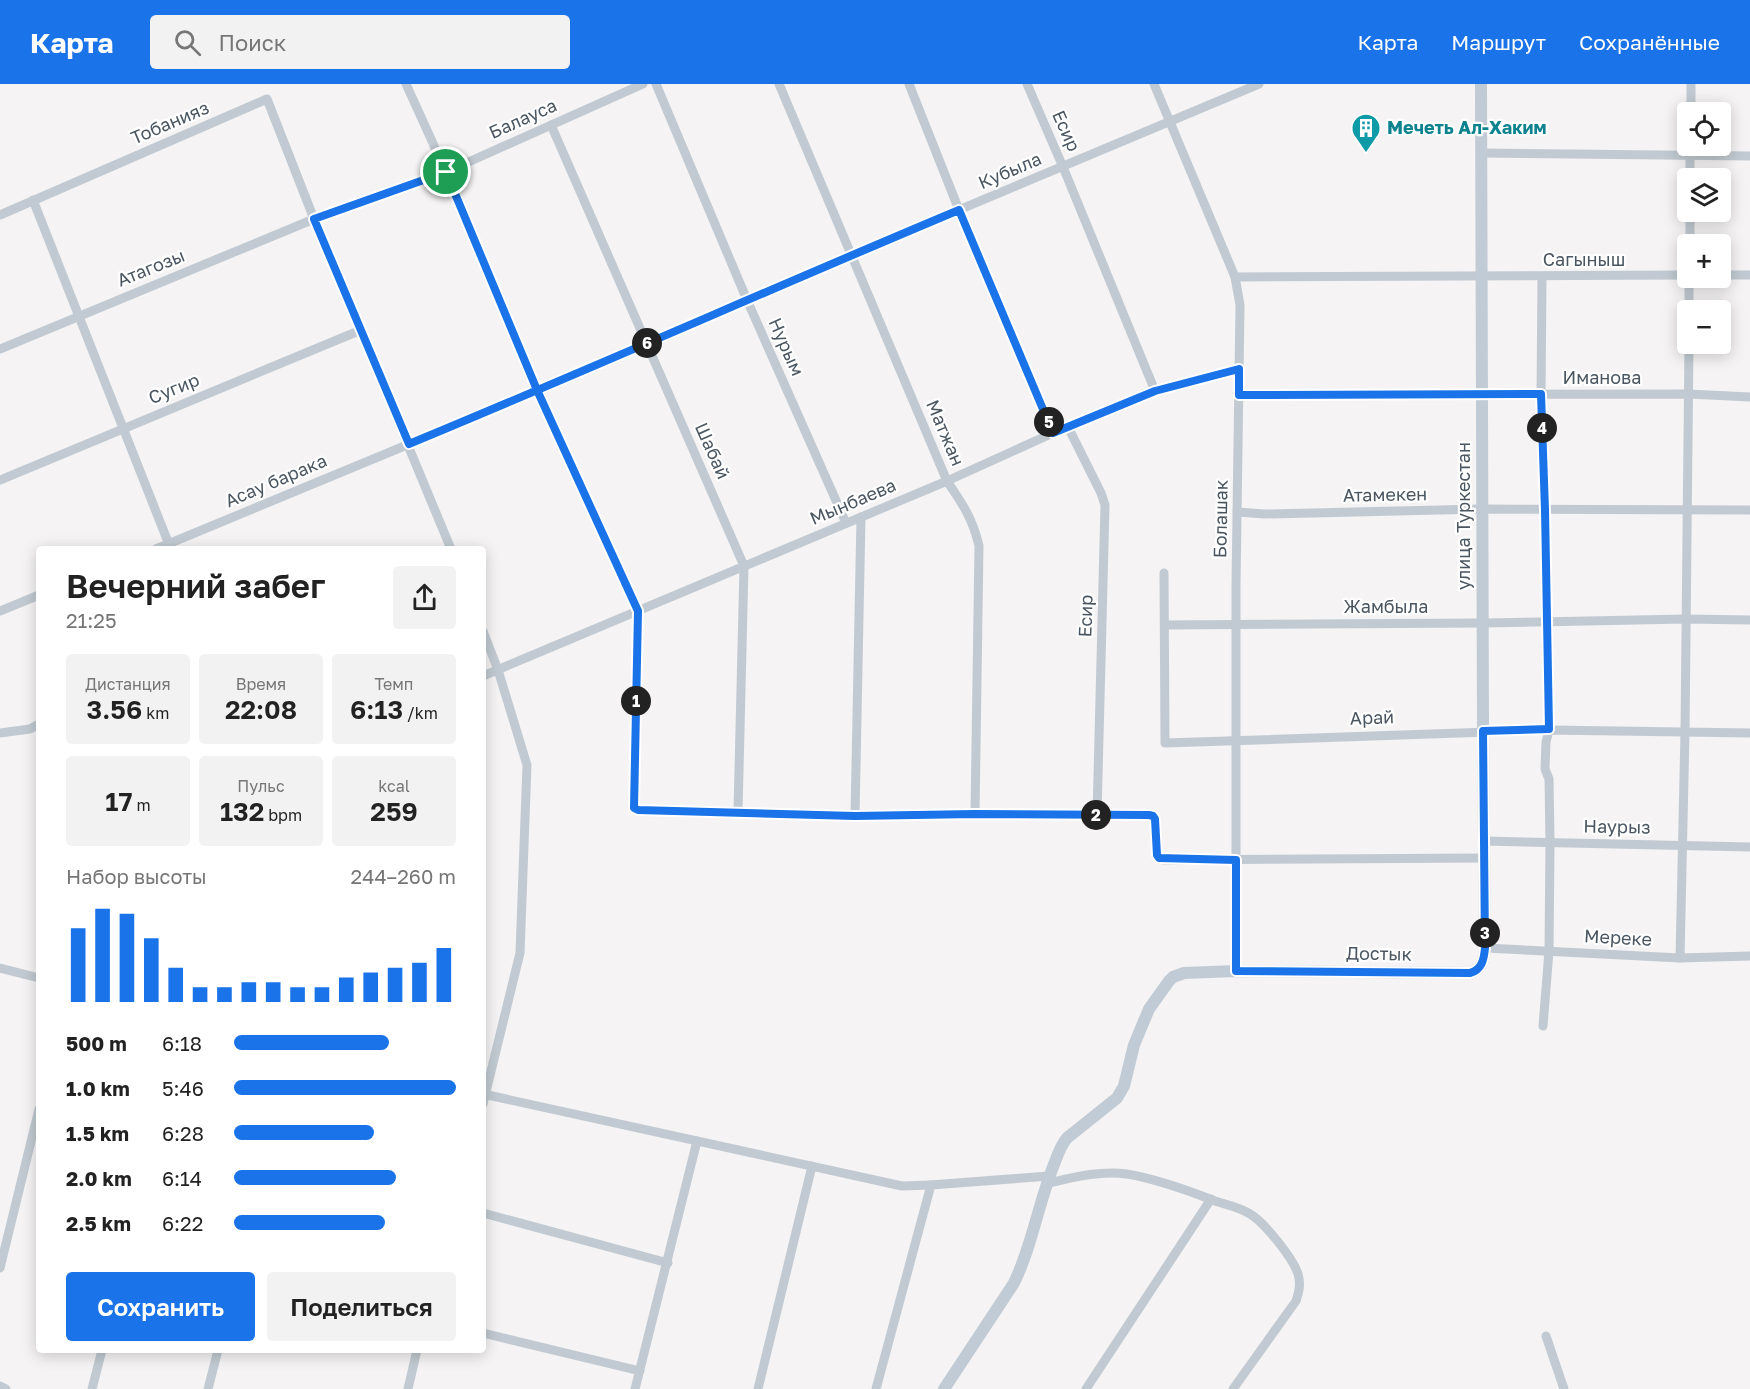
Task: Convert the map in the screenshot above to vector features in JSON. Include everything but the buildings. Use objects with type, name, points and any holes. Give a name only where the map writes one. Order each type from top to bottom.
[{"type":"street","points":[[406,84],[446,172],[537,390],[638,611],[634,808],[638,810],[855,816],[975,814],[1153,816],[1159,858],[1236,860],[1484,858]]},
{"type":"street","name":"Балауса","points":[[314,219],[446,172],[643,84]]},
{"type":"street","name":"Нурым","points":[[656,84],[747,300],[846,523]]},
{"type":"street","name":"Матжан","points":[[779,84],[947,481],[975,528],[979,546],[975,814]]},
{"type":"street","points":[[909,84],[959,210],[1053,433]]},
{"type":"street","name":"Есир","points":[[1027,84],[1064,166],[1155,391]]},
{"type":"street","name":"Болашак","points":[[1154,84],[1235,277],[1240,305],[1236,624],[1236,971]]},
{"type":"street","name":"Кубыла","points":[[409,444],[1259,84]]},
{"type":"street","name":"улица Туркестан","points":[[1481,84],[1485,948]]},
{"type":"street","points":[[1691,84],[1691,102]]},
{"type":"street","name":"Тобанияз","points":[[0,215],[267,99],[314,219]]},
{"type":"street","name":"Шабай","points":[[551,125],[744,566],[738,812]]},
{"type":"street","points":[[1482,153],[1677,150]]},
{"type":"street","points":[[1731,154],[1750,156]]},
{"type":"street","points":[[33,200],[170,546]]},
{"type":"street","points":[[314,219],[450,546]]},
{"type":"street","name":"Атагозы","points":[[0,349],[314,219]]},
{"type":"street","points":[[1731,275],[1750,275]]},
{"type":"street","name":"Сагыныш","points":[[1235,277],[1677,276]]},
{"type":"street","points":[[1542,277],[1541,394],[1549,729],[1545,769],[1549,779],[1550,842],[1549,951],[1543,1026]]},
{"type":"street","name":"Сугир","points":[[0,480],[361,330]]},
{"type":"street","points":[[1680,958],[1689,354]]},
{"type":"street","name":"Мынбаева","points":[[486,675],[1155,391],[1239,369]]},
{"type":"street","name":"Иманова","points":[[1239,395],[1688,394],[1750,397]]},
{"type":"street","name":"Есир","points":[[1068,427],[1105,505],[1097,815]]},
{"type":"street","name":"Асау барака","points":[[170,546],[409,444]]},
{"type":"street","name":"Атамекен","points":[[1237,512],[1265,514],[1482,509],[1750,510]]},
{"type":"street","points":[[855,816],[861,517]]},
{"type":"street","name":"Арай","points":[[1164,573],[1166,743],[1549,729],[1750,733]]},
{"type":"street","points":[[0,610],[36,596]]},
{"type":"street","name":"Жамбыла","points":[[1165,625],[1750,620]]},
{"type":"street","points":[[486,639],[498,670],[526,765],[520,953],[486,1089]]},
{"type":"street","points":[[0,733],[30,729],[36,726]]},
{"type":"street","name":"Наурыз","points":[[1484,841],[1750,847]]},
{"type":"street","name":"Мереке","points":[[1485,948],[1680,958],[1750,956]]},
{"type":"street","name":"Достык","points":[[944,1389],[1022,1268],[1048,1180],[1062,1144],[1118,1098],[1124,1086],[1134,1045],[1149,1009],[1173,977],[1191,972],[1236,971],[1470,973],[1482,965],[1485,948]]},
{"type":"street","points":[[0,968],[36,977]]},
{"type":"street","points":[[486,1097],[902,1186],[1048,1180],[1112,1173],[1128,1174],[1176,1187],[1247,1212],[1259,1219],[1293,1264],[1298,1275],[1299,1290],[1296,1301],[1233,1389]]},
{"type":"street","points":[[0,1268],[36,1121]]},
{"type":"street","points":[[635,1389],[697,1141]]},
{"type":"street","points":[[758,1389],[812,1166]]},
{"type":"street","points":[[876,1389],[931,1185]]},
{"type":"street","points":[[1086,1389],[1211,1199]]},
{"type":"street","points":[[486,1214],[668,1263]]},
{"type":"street","points":[[486,1334],[640,1371]]},
{"type":"street","points":[[1546,1336],[1564,1389]]},
{"type":"street","points":[[92,1389],[101,1353]]},
{"type":"street","points":[[212,1388],[218,1353]]},
{"type":"street","points":[[408,1389],[416,1353]]},
{"type":"street","points":[[0,1386],[6,1389]]},
{"type":"place","name":"Мечеть Ал-Хаким","points":[[1366,154]]},
{"type":"route","points":[[446,172],[314,219],[409,444],[489,411],[537,390],[697,322],[825,266],[959,210],[1053,433],[1155,391],[1239,369],[1239,395],[1541,394],[1549,729],[1483,731],[1485,948],[1482,965],[1470,973],[1236,971],[1236,860],[1163,860],[1159,858],[1155,819],[1149,815],[855,816],[638,810],[634,808],[638,611],[537,390],[446,172]]}]
